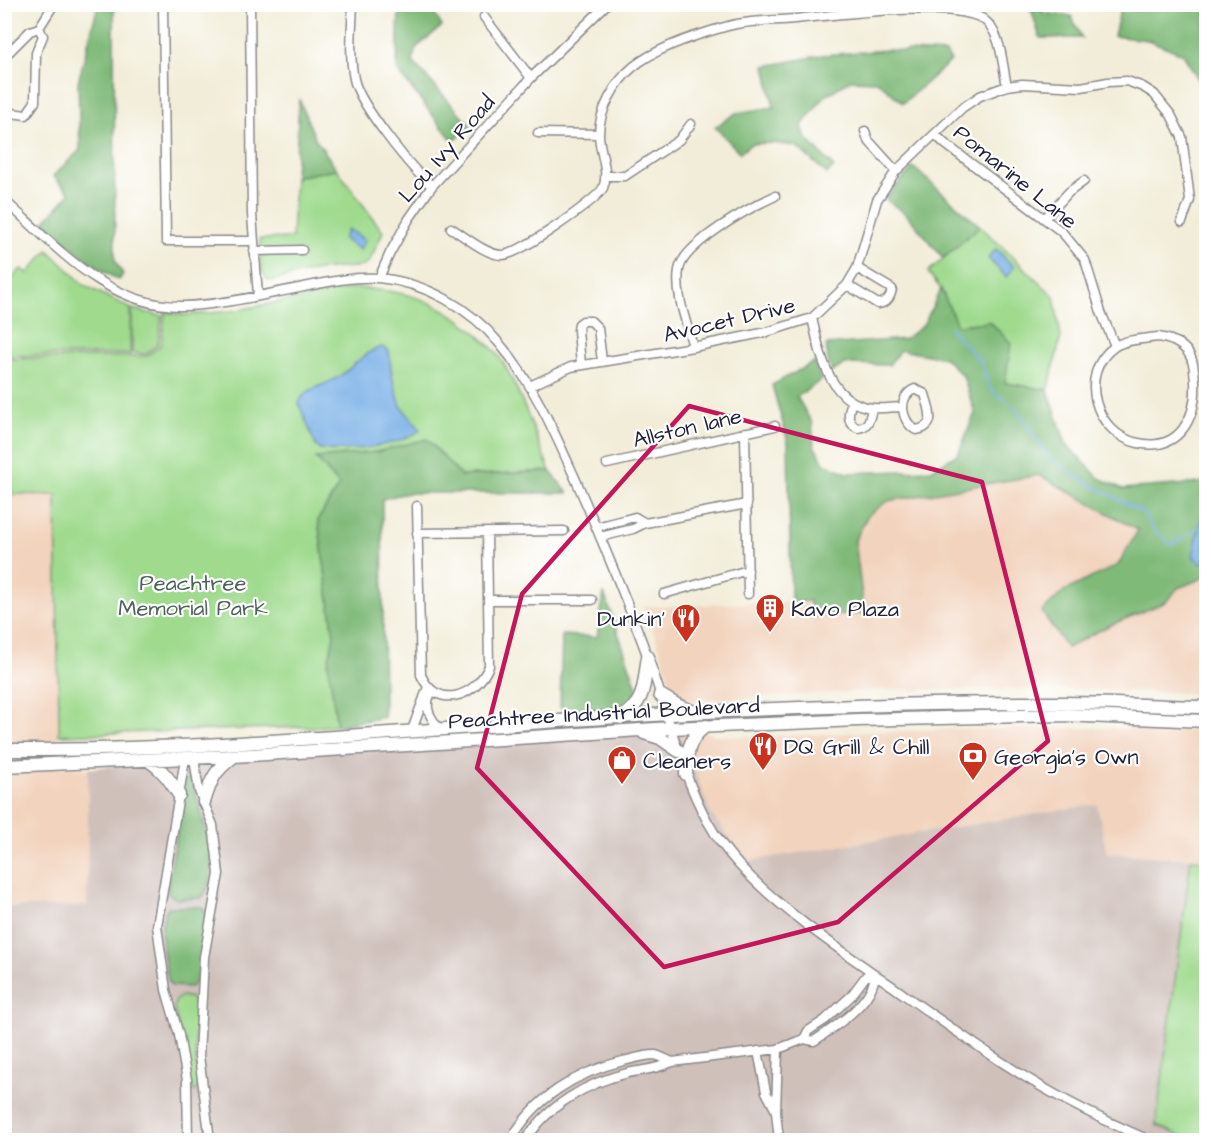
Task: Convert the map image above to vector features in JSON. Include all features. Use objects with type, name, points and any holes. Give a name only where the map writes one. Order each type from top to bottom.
[{"type":"highway","points":[[621,718],[632,711],[640,700],[648,657]]},
{"type":"highway","points":[[660,694],[677,705],[702,712]]},
{"type":"highway","name":"Peachtree Industrial Boulevard","points":[[4,750],[191,744],[702,712],[879,705],[1061,703],[1206,707]]},
{"type":"highway","name":"Peachtree Industrial Boulevard","points":[[4,766],[234,756],[706,726],[1062,715],[1206,721]]},
{"type":"highway","points":[[686,774],[689,744],[696,732],[706,726]]},
{"type":"highway","points":[[628,730],[660,738],[679,751]]},
{"type":"highway","points":[[204,802],[213,776],[234,756]]},
{"type":"highway","points":[[148,760],[159,767],[170,779],[179,795]]},
{"type":"street","points":[[4,57],[30,31],[39,28],[54,4]]},
{"type":"street","points":[[163,4],[166,241],[253,241]]},
{"type":"street","points":[[250,4],[253,241],[258,296]]},
{"type":"street","points":[[353,4],[353,76],[357,93],[405,159],[419,176],[432,186]]},
{"type":"street","name":"Lou Ivy Road","points":[[379,278],[409,219],[432,186],[531,78],[607,4]]},
{"type":"street","points":[[451,228],[490,253],[511,254],[527,246],[599,194],[604,187],[605,176],[599,134],[602,113],[615,88],[633,67],[667,47],[729,25],[909,8],[963,11],[981,18],[995,33],[1007,86]]},
{"type":"street","points":[[484,17],[531,78]]},
{"type":"street","points":[[4,112],[26,115],[36,102],[36,53],[43,36],[39,28]]},
{"type":"street","name":"Avocet Drive","points":[[530,386],[571,367],[767,332],[812,318],[847,285],[857,268],[877,200],[896,171],[969,102],[1007,86],[1022,84],[1081,87],[1126,81],[1154,94],[1171,115],[1182,137],[1190,200],[1182,222]]},
{"type":"street","points":[[605,176],[625,176],[679,140],[691,124]]},
{"type":"street","points":[[865,131],[868,140],[896,171]]},
{"type":"street","points":[[538,133],[599,134]]},
{"type":"street","name":"Pomarine Lane","points":[[935,134],[1062,232],[1085,260],[1101,312],[1115,346]]},
{"type":"street","points":[[1045,218],[1069,192],[1084,181]]},
{"type":"street","points":[[693,347],[678,284],[679,268],[687,253],[704,238],[759,203],[775,196]]},
{"type":"street","points":[[4,200],[82,270],[105,285],[132,298],[159,305],[222,303],[352,279],[379,278],[409,284],[435,294],[458,306],[480,323],[500,344],[530,386],[565,456],[648,657],[670,728],[704,818],[739,864],[798,917],[875,974],[1026,1078],[1083,1109],[1149,1140]]},
{"type":"street","points":[[254,251],[302,250]]},
{"type":"street","points":[[847,285],[878,304],[885,303],[890,297],[892,289],[857,268]]},
{"type":"street","points":[[812,318],[821,356],[831,381],[841,393],[852,402],[872,408],[902,407]]},
{"type":"street","points":[[582,365],[578,330],[579,324],[583,321],[591,321],[598,328],[602,361]]},
{"type":"street","points":[[1158,337],[1174,341],[1186,350],[1193,362],[1195,388],[1192,416],[1178,435],[1169,441],[1157,444],[1137,443],[1119,435],[1104,421],[1095,402],[1093,383],[1104,357],[1115,346],[1139,339],[1158,337]]},
{"type":"street","points":[[915,388],[920,390],[925,394],[931,418],[930,424],[922,429],[912,428],[908,424],[902,407],[904,397],[909,391],[915,388]]},
{"type":"street","points":[[852,402],[848,413],[849,419],[858,428],[869,421],[872,408]]},
{"type":"street","name":"Allston lane","points":[[607,464],[775,426]]},
{"type":"street","points":[[745,432],[748,594]]},
{"type":"street","points":[[600,537],[630,530],[645,523],[747,504]]},
{"type":"street","points":[[417,506],[421,675],[430,688],[444,696],[461,695],[474,689],[486,674],[489,666],[487,532]]},
{"type":"street","points":[[596,528],[635,517],[645,523]]},
{"type":"street","points":[[627,519],[630,530]]},
{"type":"street","points":[[417,533],[564,531]]},
{"type":"street","points":[[664,594],[748,570]]},
{"type":"street","points":[[488,600],[592,600]]},
{"type":"street","points":[[412,730],[424,709],[430,688]]},
{"type":"street","points":[[424,709],[439,729]]},
{"type":"street","points":[[184,765],[157,926],[166,990],[179,1035],[187,1080],[188,1140]]},
{"type":"street","points":[[195,765],[199,791],[213,825],[219,874],[204,957],[199,1056],[210,1140]]},
{"type":"street","points":[[525,1140],[554,1108],[603,1079],[661,1068],[672,1062],[758,1052],[804,1039],[808,1031],[825,1020],[851,996],[866,976],[875,974]]},
{"type":"street","points":[[778,1048],[776,1112],[779,1140]]},
{"type":"street","points":[[758,1052],[766,1092],[776,1112]]},
{"type":"street","points":[[511,1140],[518,1127],[534,1110],[556,1090],[576,1078],[602,1066],[656,1055],[672,1062]]},
{"type":"highlighted area","points":[[689,406],[982,482],[1048,741],[838,922],[664,967],[477,768],[522,594]]},
{"type":"shaded area","points":[[11,461],[11,494],[56,495],[58,767],[88,769],[87,906],[5,907],[4,462]]},
{"type":"shaded area","points":[[1039,475],[1138,530],[1118,565],[1064,591],[1067,648],[1106,627],[1166,602],[1178,588],[1206,577],[1206,694],[1076,689],[888,690],[682,701],[673,695],[664,661],[644,607],[810,601],[811,617],[864,612],[855,540],[868,514],[888,501]]},
{"type":"shaded area","points":[[675,719],[714,735],[741,737],[951,729],[1103,728],[1206,731],[1206,860],[1107,853],[1097,804],[748,861],[711,814]]},
{"type":"shaded area","points":[[675,719],[711,814],[748,861],[1097,804],[1107,853],[1191,859],[1156,1125],[1190,1140],[955,1140],[941,1132],[934,1140],[5,1140],[4,907],[87,906],[88,769],[190,755],[493,735]]},
{"type":"green space","points":[[98,5],[114,5],[115,261],[123,274],[119,280],[89,261],[44,222],[70,193],[53,176],[80,150],[78,82]]},
{"type":"green space","points":[[399,5],[434,5],[431,9],[442,26],[415,49],[413,62],[471,126],[453,141],[397,70]]},
{"type":"green space","points":[[1027,5],[1043,5],[1043,13],[1071,16],[1082,38],[1040,38],[1031,9]]},
{"type":"green space","points":[[1136,5],[1206,5],[1206,92],[1183,54],[1148,40],[1114,36],[1120,10]]},
{"type":"green space","points":[[887,50],[946,53],[951,61],[903,103],[877,81],[850,80],[825,96],[802,125],[805,137],[834,167],[827,174],[796,146],[771,143],[751,144],[740,153],[715,127],[736,113],[774,107],[765,66],[823,55]]},
{"type":"green space","points":[[299,99],[316,140],[337,169],[295,177]]},
{"type":"green space","points":[[913,167],[980,226],[943,258],[907,215],[885,199]]},
{"type":"green space","points":[[337,169],[383,232],[370,260],[364,266],[318,270],[270,281],[261,268],[260,239],[292,238],[295,177]]},
{"type":"green space","points":[[980,226],[1054,296],[1061,337],[1048,390],[1005,383],[990,322],[957,325],[941,289],[928,272]]},
{"type":"green space","points":[[48,250],[84,285],[130,308],[130,354],[5,356],[5,286],[21,269],[28,273]]},
{"type":"green space","name":"Peachtree Memorial Park","points":[[354,288],[388,291],[418,298],[460,319],[485,341],[499,357],[509,374],[550,471],[461,476],[427,440],[376,452],[317,458],[339,485],[318,520],[334,636],[329,663],[337,726],[59,735],[56,495],[11,494],[5,359],[147,356],[161,345],[165,312],[184,315],[231,311]]},
{"type":"green space","points":[[941,289],[957,325],[990,322],[1011,343],[1005,383],[1048,390],[1066,444],[1099,478],[1123,489],[1201,483],[1206,478],[1206,510],[1202,515],[1200,563],[1206,561],[1206,577],[1178,588],[1166,602],[1106,627],[1067,648],[1042,612],[1064,591],[1118,565],[1138,530],[1039,475],[888,501],[868,515],[855,540],[864,613],[811,617],[810,601],[791,602],[788,442],[772,385],[814,362],[821,380],[797,397],[812,423],[814,446],[825,464],[848,473],[931,470],[958,454],[975,413],[963,376],[945,358],[900,350],[889,365],[845,364],[832,372],[826,345],[905,339],[923,325]]},
{"type":"green space","points":[[132,309],[162,316],[158,344],[146,354],[132,353]]},
{"type":"green space","points":[[427,439],[461,476],[550,471],[568,493],[407,493],[382,499],[384,717],[337,726],[328,663],[334,636],[318,520],[339,485],[316,458],[376,452]]},
{"type":"green space","points":[[604,593],[637,687],[635,695],[624,710],[565,713],[560,707],[562,635],[597,637]]},
{"type":"green space","points":[[187,772],[191,777],[208,839],[211,872],[208,887],[201,898],[176,899],[167,892]]},
{"type":"green space","points":[[1191,859],[1206,860],[1206,1140],[1190,1140],[1156,1125]]},
{"type":"green space","points":[[168,907],[202,907],[207,915],[198,979],[191,987],[172,986],[169,983],[163,954],[162,934],[164,915]]},
{"type":"green space","points":[[182,996],[191,998],[195,1006],[195,1055],[199,1082],[198,1089],[195,1091],[189,1088],[174,1006],[176,1000]]},
{"type":"water","points":[[348,229],[365,240],[360,250],[343,239]]},
{"type":"water","points":[[996,249],[1014,267],[1006,277],[988,258]]},
{"type":"water","points":[[382,347],[389,351],[392,376],[401,406],[420,429],[419,431],[398,441],[371,447],[343,450],[320,449],[316,446],[299,404],[301,398],[309,391],[340,376],[370,352]]},
{"type":"water","points":[[1206,510],[1206,561],[1200,563],[1193,556],[1202,515]]},
{"type":"waterway","points":[[949,328],[981,362],[990,389],[1015,408],[1050,459],[1086,482],[1144,513],[1153,529],[1171,545],[1200,527]]},
{"type":"place","name":"Kavo Plaza","points":[[770,634]]},
{"type":"place","name":"Dunkin'","points":[[686,644]]},
{"type":"place","name":"DQ Grill & Chill","points":[[763,772]]},
{"type":"place","name":"Georgia's Own","points":[[973,782]]},
{"type":"place","name":"Cleaners","points":[[622,786]]}]
